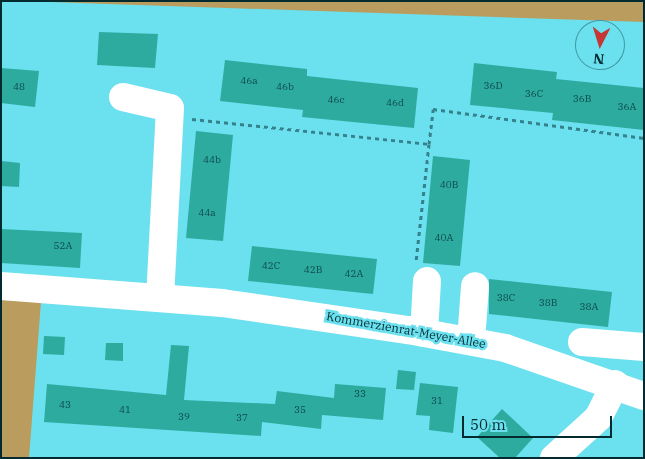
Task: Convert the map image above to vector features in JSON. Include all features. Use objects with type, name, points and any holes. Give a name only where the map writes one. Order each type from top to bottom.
[{"type":"street","points":[[123,97],[170,108],[160,297]]},
{"type":"street","points":[[421,276],[424,333]]},
{"type":"street","name":"Kommerzienrat-Meyer-Allee","points":[[1,286],[160,297],[471,341],[615,384],[644,396]]},
{"type":"street","points":[[471,341],[475,286]]},
{"type":"street","points":[[582,342],[644,347]]},
{"type":"street","points":[[554,458],[598,418],[615,384]]},
{"type":"path","points":[[421,276],[433,109],[644,138]]},
{"type":"path","points":[[169,117],[429,144]]},
{"type":"shaded area","points":[[21,1],[644,1],[644,22]]},
{"type":"shaded area","points":[[1,300],[41,302],[29,458],[1,458]]},
{"type":"building","points":[[99,32],[158,34],[155,68],[97,65]]},
{"type":"building","points":[[225,60],[307,69],[307,76],[418,88],[414,128],[302,117],[303,110],[220,101]]},
{"type":"building","points":[[474,63],[557,72],[556,79],[644,88],[644,130],[552,120],[553,113],[470,105]]},
{"type":"building","points":[[1,68],[39,71],[35,107],[1,103]]},
{"type":"building","points":[[196,131],[233,135],[223,241],[186,238]]},
{"type":"building","points":[[433,156],[470,160],[460,266],[423,263]]},
{"type":"building","points":[[1,161],[20,163],[19,187],[1,186]]},
{"type":"building","points":[[1,229],[82,233],[80,268],[1,263]]},
{"type":"building","points":[[252,246],[377,259],[373,294],[248,281]]},
{"type":"building","points":[[489,279],[612,292],[608,327],[489,314]]},
{"type":"building","points":[[44,336],[65,337],[64,355],[43,354]]},
{"type":"building","points":[[106,343],[123,343],[123,361],[105,360]]},
{"type":"building","points":[[171,345],[189,346],[184,400],[275,404],[277,391],[334,398],[335,384],[386,388],[383,420],[322,415],[321,429],[262,422],[261,436],[44,422],[47,384],[166,395]]},
{"type":"building","points":[[398,370],[416,372],[414,390],[396,389]]},
{"type":"building","points":[[420,383],[458,387],[453,433],[429,430],[430,416],[416,415]]},
{"type":"building","points":[[502,409],[533,438],[515,458],[500,458],[477,437]]}]
